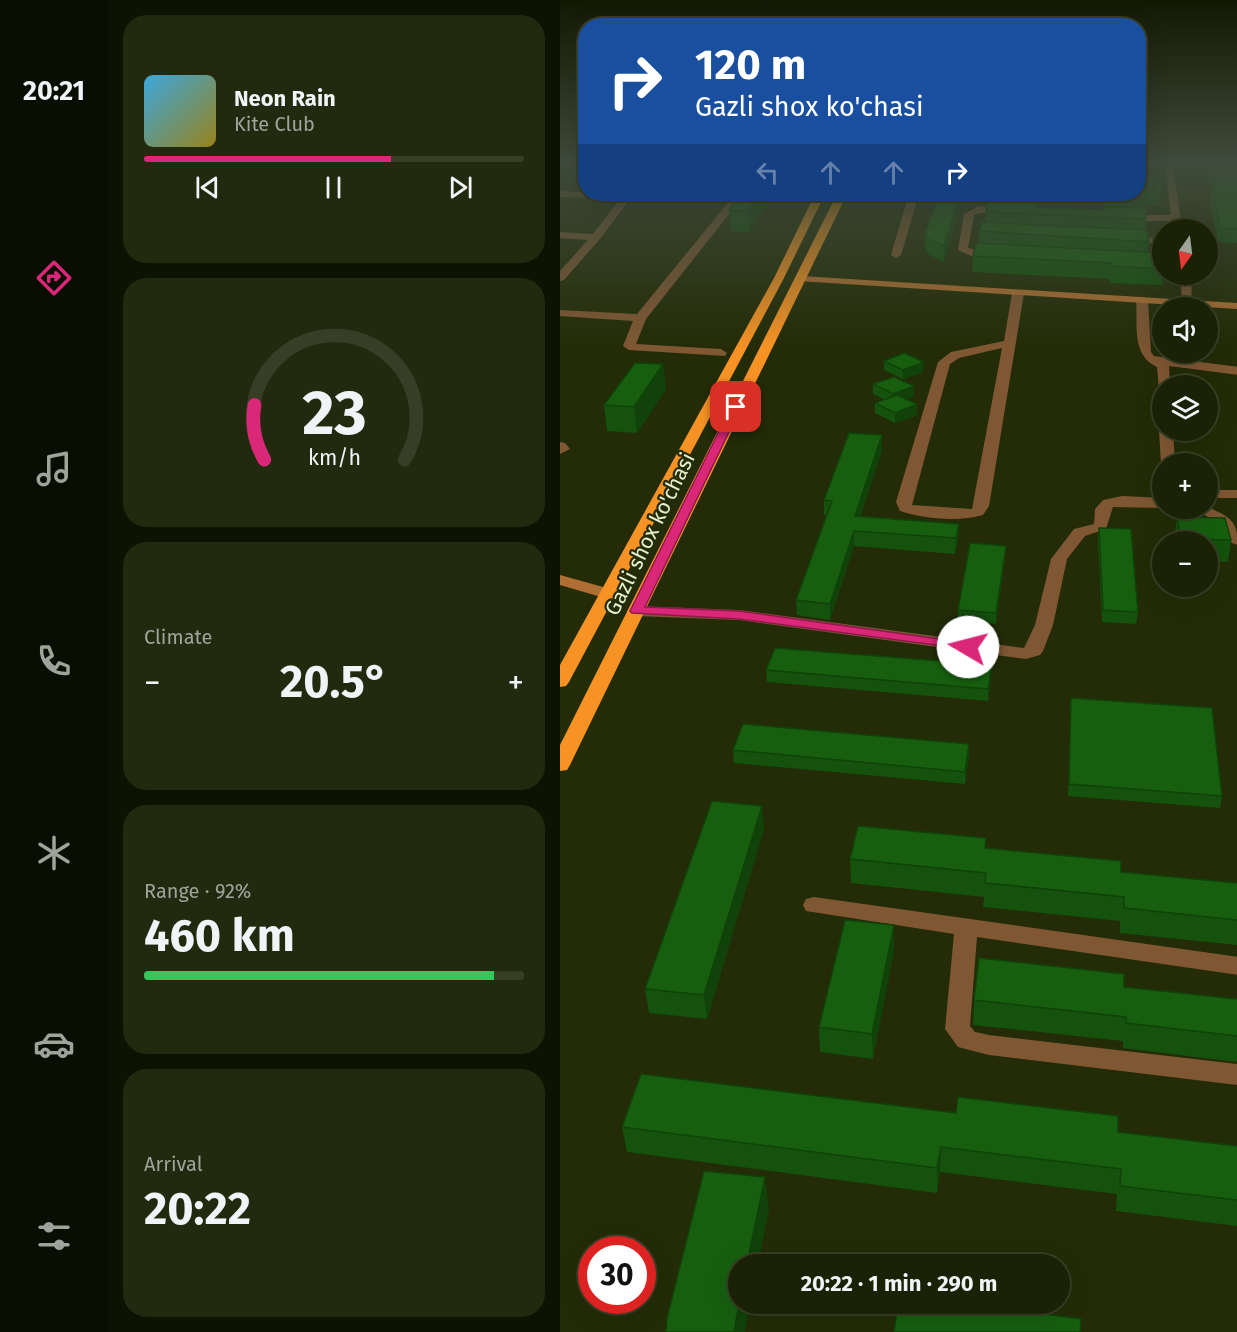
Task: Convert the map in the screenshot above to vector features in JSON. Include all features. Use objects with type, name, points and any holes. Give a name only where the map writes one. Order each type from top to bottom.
[{"type":"highway","name":"Gazli shox ko'chasi","points":[[560,682],[779,278],[805,225]]},
{"type":"highway","name":"Gazli shox ko'chasi","points":[[560,765],[827,225]]},
{"type":"street","points":[[560,278],[605,225]]},
{"type":"street","points":[[715,225],[640,318],[629,346],[721,352]]},
{"type":"street","points":[[896,255],[905,225]]},
{"type":"street","points":[[967,225],[963,250],[984,256],[1008,257]]},
{"type":"street","points":[[560,235],[596,237]]},
{"type":"street","points":[[1116,239],[1152,241]]},
{"type":"street","points":[[802,279],[1152,301]]},
{"type":"street","points":[[1010,343],[955,355],[944,362],[904,502],[905,508],[915,511],[970,514],[978,512],[1010,343],[1018,293]]},
{"type":"street","points":[[1142,300],[1145,351],[1152,360]]},
{"type":"street","points":[[1218,305],[1238,306]]},
{"type":"street","points":[[560,313],[640,318]]},
{"type":"street","points":[[1188,363],[1238,371]]},
{"type":"street","points":[[1218,494],[1238,494]]},
{"type":"street","points":[[636,611],[739,615],[1026,654],[1034,651],[1044,624],[1059,559],[1080,532],[1091,531],[1102,526],[1103,509],[1108,503],[1122,501],[1152,502]]},
{"type":"street","points":[[1218,517],[1238,540]]},
{"type":"street","points":[[560,580],[608,594]]},
{"type":"street","points":[[814,905],[1238,966]]},
{"type":"street","points":[[966,927],[957,1029],[967,1040],[989,1045],[1238,1075]]},
{"type":"building","points":[[928,225],[950,225],[944,246],[929,240],[925,234]]},
{"type":"building","points":[[981,225],[1047,225],[1147,230],[1149,242],[979,231]]},
{"type":"building","points":[[1219,225],[1238,225],[1238,229],[1220,228]]},
{"type":"building","points":[[976,243],[1152,252],[1152,268],[1111,266],[1112,263],[973,256]]},
{"type":"building","points":[[904,353],[924,362],[903,370],[884,361]]},
{"type":"building","points":[[635,363],[663,364],[634,407],[604,405]]},
{"type":"building","points":[[894,377],[914,386],[893,394],[873,384]]},
{"type":"building","points":[[897,395],[917,404],[895,413],[875,403]]},
{"type":"building","points":[[849,433],[882,435],[855,516],[959,524],[956,538],[854,531],[830,604],[796,600],[832,501],[824,500]]},
{"type":"building","points":[[1225,518],[1231,540],[1218,540],[1218,531],[1180,531],[1177,519]]},
{"type":"building","points":[[1099,528],[1131,529],[1138,612],[1103,610]]},
{"type":"building","points":[[970,543],[1006,546],[996,613],[958,610]]},
{"type":"building","points":[[775,648],[992,665],[988,689],[766,670]]},
{"type":"building","points":[[1071,698],[1212,708],[1222,796],[1069,784]]},
{"type":"building","points":[[743,724],[969,744],[965,772],[733,750]]},
{"type":"building","points":[[712,801],[762,806],[704,995],[645,989]]},
{"type":"building","points":[[858,826],[986,838],[985,848],[1121,861],[1121,872],[1238,883],[1238,920],[1124,908],[1124,897],[985,883],[986,873],[850,859]]},
{"type":"building","points":[[845,920],[894,925],[872,1034],[819,1027]]},
{"type":"building","points":[[979,958],[1124,974],[1124,987],[1238,999],[1238,1036],[1126,1023],[1126,1017],[974,1000]]},
{"type":"building","points":[[641,1074],[956,1113],[958,1097],[1118,1116],[1118,1132],[1238,1146],[1238,1200],[1120,1186],[1121,1169],[941,1147],[937,1168],[622,1127]]},
{"type":"building","points":[[704,1171],[765,1177],[749,1254],[728,1254],[728,1314],[737,1314],[734,1332],[666,1332],[667,1318]]},
{"type":"building","points":[[897,1314],[1044,1314],[1081,1319],[1080,1332],[894,1332]]},
{"type":"route","points":[[736,407],[636,611],[739,615],[968,647]]}]
